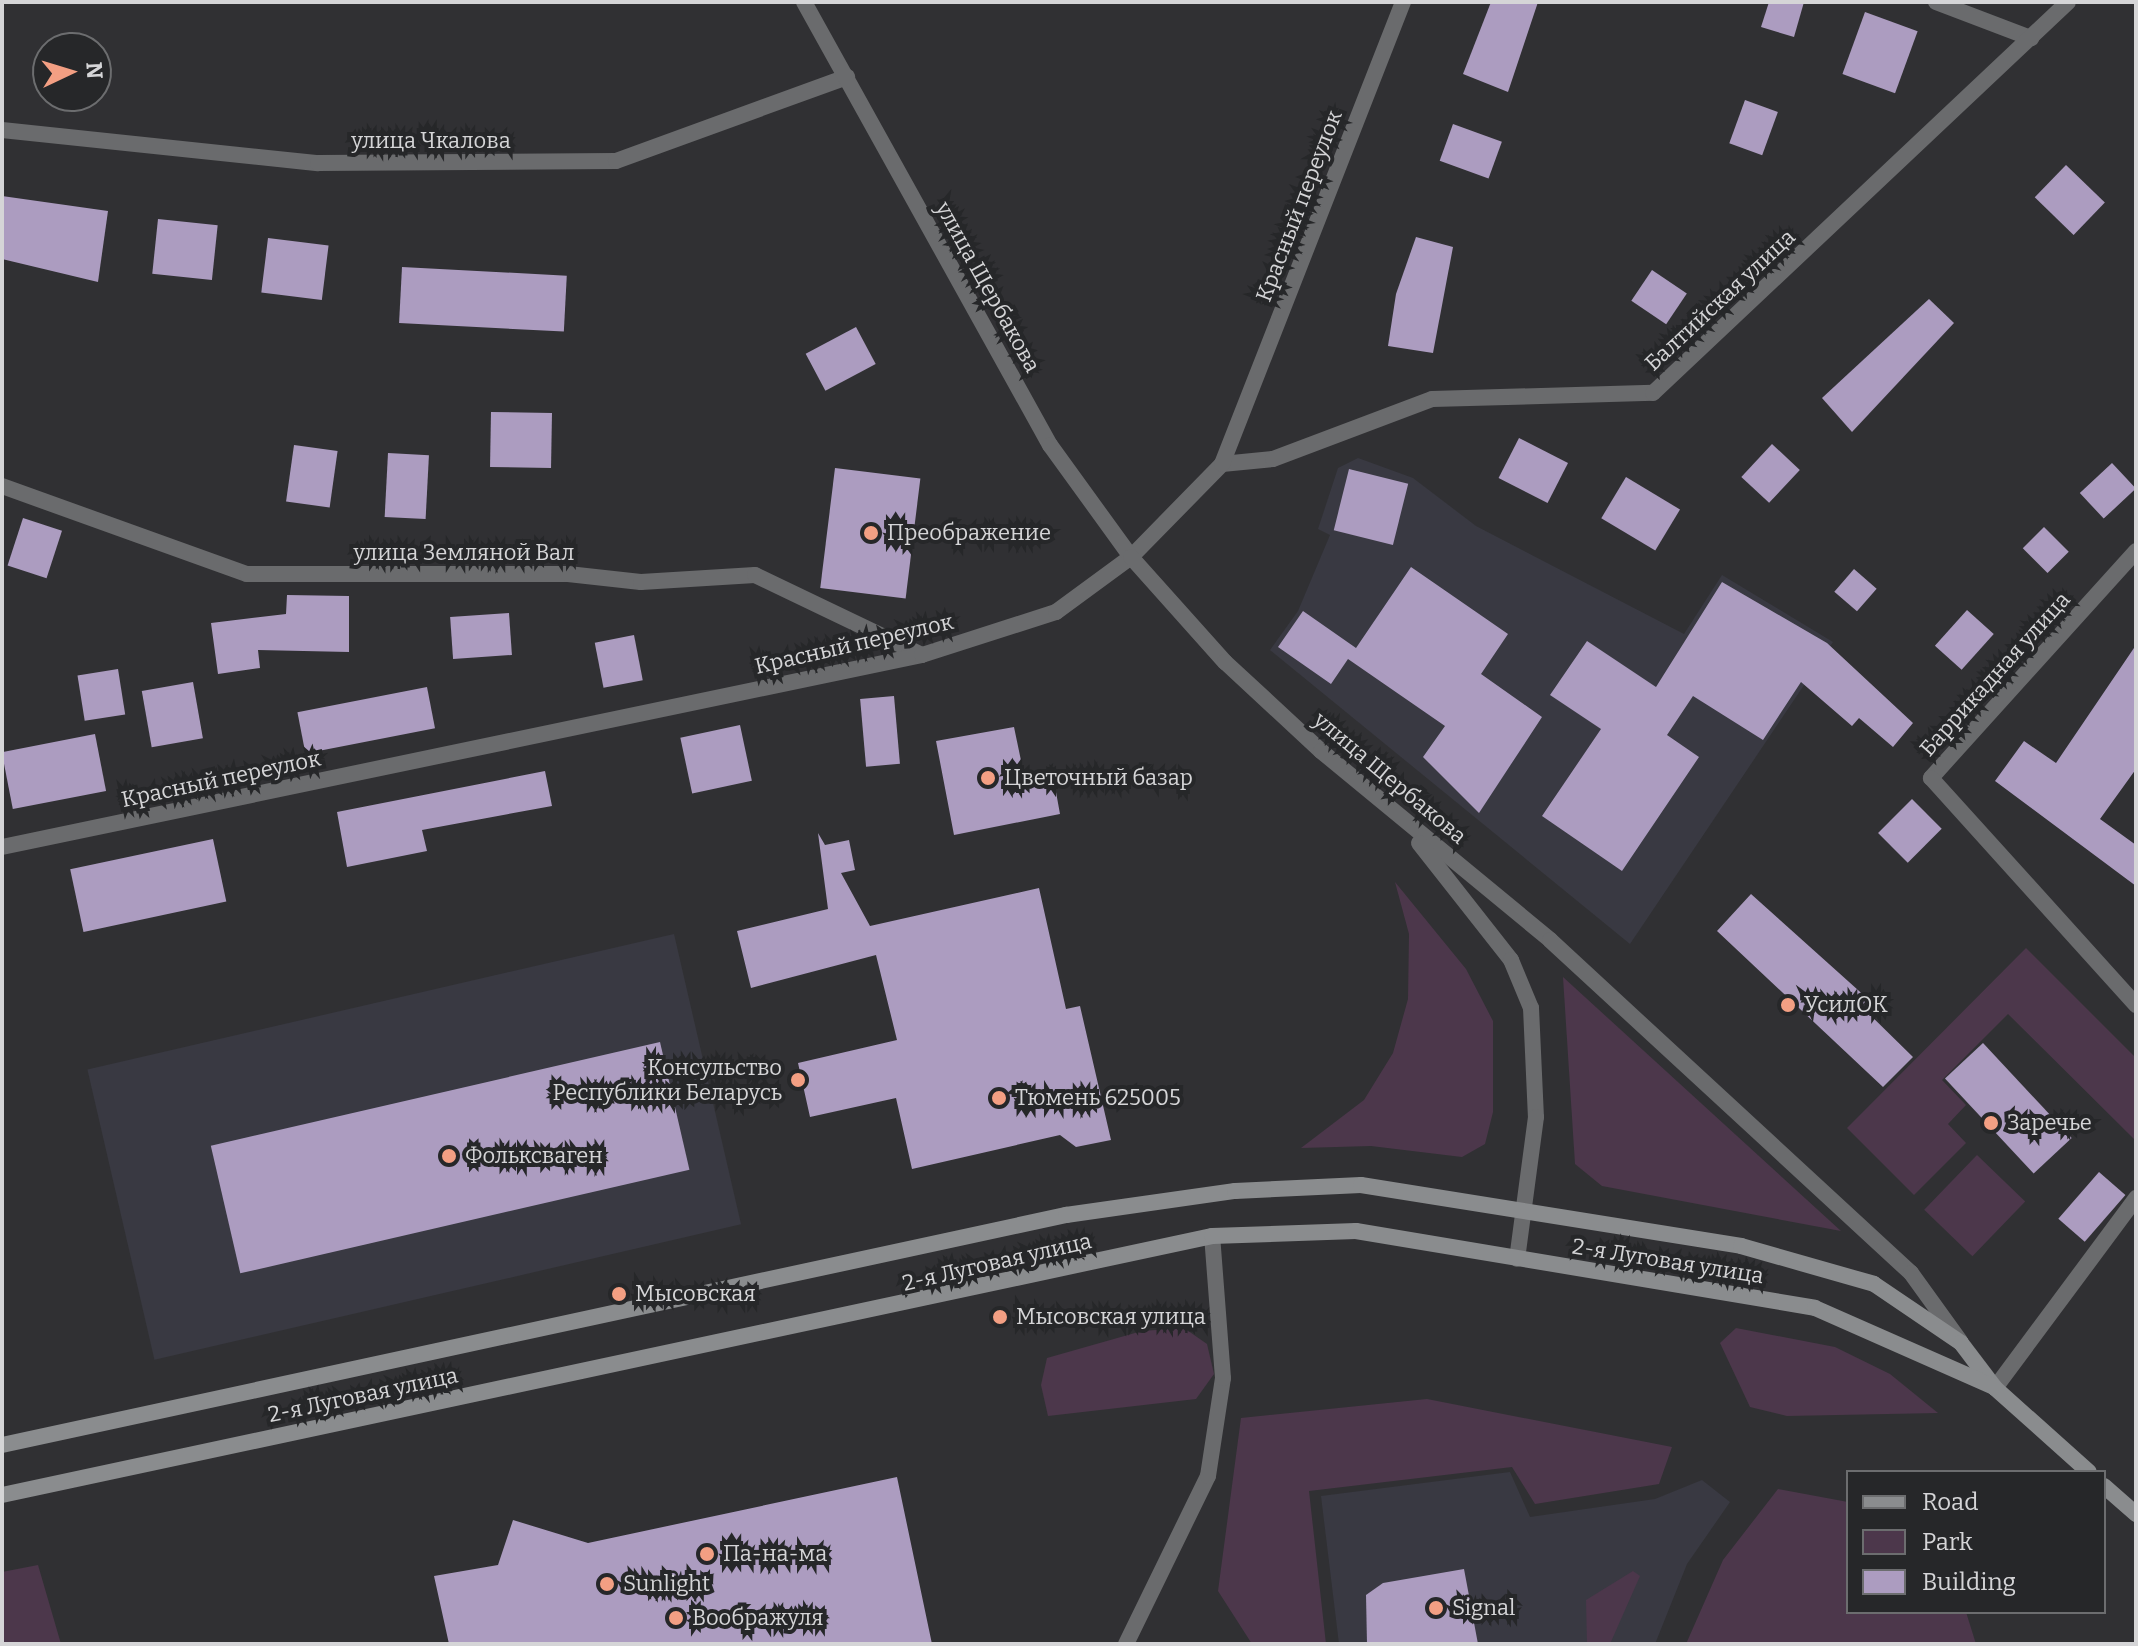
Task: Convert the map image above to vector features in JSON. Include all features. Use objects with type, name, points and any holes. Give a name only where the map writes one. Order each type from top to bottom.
[{"type":"main road","name":"2-я Луговая улица","points":[[2,1445],[1066,1215],[1235,1191],[1361,1185],[1741,1246],[1874,1284],[1961,1343]]},
{"type":"main road","name":"2-я Луговая улица","points":[[2,1495],[1212,1236],[1356,1231],[1815,1308],[1995,1388]]},
{"type":"main road","name":"улица Щербакова","points":[[1961,1343],[1995,1388],[2087,1470]]},
{"type":"main road","points":[[2106,1488],[2136,1514]]},
{"type":"street","name":"улица Щербакова","points":[[804,2],[1050,445],[1131,557],[1225,662],[1400,820],[1550,940],[1911,1273],[1961,1343]]},
{"type":"street","name":"Красный переулок","points":[[2,847],[922,655],[1056,612],[1131,557],[1222,464],[1403,2]]},
{"type":"street","points":[[1936,2],[2031,38]]},
{"type":"street","name":"Балтийская улица","points":[[1222,464],[1273,459],[1432,399],[1653,393],[2068,2]]},
{"type":"street","name":"улица Чкалова","points":[[2,130],[318,163],[616,161],[847,77]]},
{"type":"street","name":"улица Земляной Вал","points":[[2,486],[247,574],[568,574],[641,582],[755,575],[922,655]]},
{"type":"street","name":"Баррикадная улица","points":[[2136,551],[1931,778],[2136,1005]]},
{"type":"street","points":[[1400,820],[1511,960],[1531,1008],[1536,1117],[1517,1259]]},
{"type":"street","points":[[1995,1388],[2136,1198]]},
{"type":"street","points":[[1126,1644],[1208,1476],[1223,1378],[1212,1236]]},
{"type":"shaded area","points":[[1358,458],[1413,478],[1476,526],[1684,634],[1722,575],[1833,642],[1630,944],[1270,650],[1298,611],[1330,535],[1318,529],[1338,468]]},
{"type":"shaded area","points":[[674,934],[741,1224],[154,1360],[87,1069]]},
{"type":"shaded area","points":[[1510,1472],[1530,1517],[1655,1499],[1702,1480],[1730,1502],[1687,1564],[1655,1644],[1339,1644],[1321,1496]]},
{"type":"green space","points":[[1395,882],[1466,969],[1493,1021],[1493,1112],[1485,1144],[1462,1157],[1371,1146],[1301,1148],[1364,1100],[1393,1053],[1408,999],[1409,934]]},
{"type":"green space","points":[[2026,948],[2136,1058],[2136,1141],[2008,1014],[1942,1080],[1966,1105],[1948,1124],[1966,1143],[1914,1195],[1847,1128]]},
{"type":"green space","points":[[1563,977],[1841,1231],[1602,1186],[1575,1164]]},
{"type":"green space","points":[[1977,1155],[2025,1202],[1972,1256],[1924,1210]]},
{"type":"green space","points":[[1184,1328],[1207,1344],[1214,1374],[1196,1399],[1048,1416],[1041,1385],[1047,1358],[1142,1331]]},
{"type":"green space","points":[[1736,1328],[1835,1347],[1890,1374],[1938,1413],[1787,1416],[1750,1407],[1720,1343]]},
{"type":"green space","points":[[1427,1399],[1672,1447],[1659,1484],[1535,1504],[1512,1467],[1309,1491],[1326,1644],[1252,1644],[1218,1591],[1241,1418]]},
{"type":"green space","points":[[1778,1489],[1846,1502],[1846,1614],[1967,1614],[1976,1644],[1686,1644],[1723,1560]]},
{"type":"green space","points":[[38,1565],[61,1644],[2,1644],[2,1572]]},
{"type":"green space","points":[[1633,1571],[1640,1576],[1610,1644],[1587,1644],[1586,1600]]},
{"type":"building","points":[[1491,2],[1538,2],[1508,92],[1463,74]]},
{"type":"building","points":[[1769,2],[1804,2],[1794,37],[1761,27]]},
{"type":"building","points":[[1865,12],[1918,31],[1895,93],[1842,74]]},
{"type":"building","points":[[1745,100],[1778,112],[1762,155],[1729,143]]},
{"type":"building","points":[[1453,124],[1502,142],[1489,178],[1440,161]]},
{"type":"building","points":[[2066,165],[2105,203],[2074,235],[2035,197]]},
{"type":"building","points":[[2,196],[108,211],[98,282],[2,259]]},
{"type":"building","points":[[158,219],[218,225],[212,280],[152,274]]},
{"type":"building","points":[[1416,237],[1453,247],[1433,353],[1388,346],[1396,294]]},
{"type":"building","points":[[268,238],[329,245],[322,300],[261,293]]},
{"type":"building","points":[[402,267],[567,276],[564,332],[399,323]]},
{"type":"building","points":[[1652,270],[1687,293],[1666,324],[1631,301]]},
{"type":"building","points":[[1929,299],[1954,323],[1852,432],[1822,398]]},
{"type":"building","points":[[856,327],[876,364],[825,391],[806,354]]},
{"type":"building","points":[[491,412],[552,413],[551,468],[490,467]]},
{"type":"building","points":[[1519,438],[1568,463],[1548,503],[1499,478]]},
{"type":"building","points":[[1772,444],[1800,470],[1769,503],[1741,477]]},
{"type":"building","points":[[294,445],[338,451],[330,508],[286,501]]},
{"type":"building","points":[[388,453],[429,455],[426,519],[385,517]]},
{"type":"building","points":[[2112,463],[2136,489],[2104,519],[2080,493]]},
{"type":"building","name":"Преображение","points":[[835,468],[920,478],[906,599],[820,588]]},
{"type":"building","points":[[1349,469],[1408,484],[1393,545],[1334,530]]},
{"type":"building","points":[[1626,477],[1680,509],[1655,551],[1601,518]]},
{"type":"building","points":[[23,518],[62,531],[47,578],[8,566]]},
{"type":"building","points":[[2044,527],[2069,552],[2048,573],[2023,548]]},
{"type":"building","points":[[1411,567],[1508,634],[1481,674],[1542,717],[1479,813],[1423,757],[1445,726],[1348,659],[1331,684],[1278,647],[1303,611],[1356,648]]},
{"type":"building","points":[[1854,569],[1877,589],[1857,611],[1834,592]]},
{"type":"building","points":[[1722,582],[1827,643],[1913,723],[1893,747],[1859,718],[1852,726],[1801,682],[1763,740],[1693,696],[1667,735],[1699,757],[1622,871],[1542,816],[1601,729],[1550,695],[1587,641],[1656,687]]},
{"type":"building","points":[[287,595],[349,596],[349,652],[258,650],[260,668],[218,674],[211,623],[286,614]]},
{"type":"building","points":[[1967,610],[1994,634],[1962,670],[1935,646]]},
{"type":"building","points":[[509,613],[512,655],[453,659],[450,617]]},
{"type":"building","points":[[634,635],[643,680],[604,688],[595,643]]},
{"type":"building","points":[[2136,645],[2136,769],[2100,819],[2136,845],[2136,886],[1995,781],[2024,741],[2056,763]]},
{"type":"building","points":[[118,669],[125,714],[85,721],[78,675]]},
{"type":"building","points":[[193,682],[203,738],[152,747],[142,691]]},
{"type":"building","points":[[427,687],[435,728],[305,753],[297,712]]},
{"type":"building","points":[[894,696],[900,764],[866,767],[860,699]]},
{"type":"building","points":[[740,725],[752,781],[692,793],[680,738]]},
{"type":"building","points":[[1014,727],[1024,775],[1052,770],[1060,814],[954,835],[936,741]]},
{"type":"building","points":[[95,734],[106,791],[13,809],[2,752]]},
{"type":"building","points":[[545,771],[552,806],[422,830],[427,851],[347,867],[337,812]]},
{"type":"building","points":[[1912,799],[1942,829],[1908,863],[1878,833]]},
{"type":"building","points":[[818,833],[825,845],[849,840],[855,870],[841,873],[870,926],[1039,888],[1066,1009],[1080,1006],[1111,1140],[1076,1147],[1060,1135],[912,1169],[896,1098],[810,1117],[798,1063],[897,1040],[876,955],[751,988],[737,931],[828,909]]},
{"type":"building","points":[[213,839],[226,902],[83,932],[70,869]]},
{"type":"building","points":[[1751,894],[1868,999],[1861,1006],[1913,1057],[1883,1087],[1717,931]]},
{"type":"building","name":"Фольксваген","points":[[660,1042],[689,1170],[240,1273],[211,1146]]},
{"type":"building","points":[[1983,1043],[2072,1138],[2034,1174],[1945,1078]]},
{"type":"building","points":[[2099,1172],[2125,1195],[2085,1242],[2058,1219]]},
{"type":"building","name":"Па-на-ма","points":[[897,1477],[932,1644],[449,1644],[434,1576],[498,1565],[513,1520],[588,1543]]},
{"type":"building","points":[[1464,1569],[1478,1644],[1367,1644],[1366,1595],[1383,1583]]},
{"type":"place","name":"Преображение","points":[[871,533]]},
{"type":"place","name":"Цветочный базар","points":[[988,778]]},
{"type":"place","name":"УсилОК","points":[[1788,1005]]},
{"type":"place","name":"Консульство Республики Беларусь","points":[[798,1080]]},
{"type":"place","name":"Тюмень 625005","points":[[999,1098]]},
{"type":"place","name":"Заречье","points":[[1991,1123]]},
{"type":"place","name":"Фольксваген","points":[[449,1156]]},
{"type":"place","name":"Мысовская","points":[[619,1294]]},
{"type":"place","name":"Мысовская улица","points":[[1000,1317]]},
{"type":"place","name":"Па-на-ма","points":[[707,1554]]},
{"type":"place","name":"Sunlight","points":[[607,1584]]},
{"type":"place","name":"Signal","points":[[1436,1608]]},
{"type":"place","name":"Воображуля","points":[[676,1618]]}]
